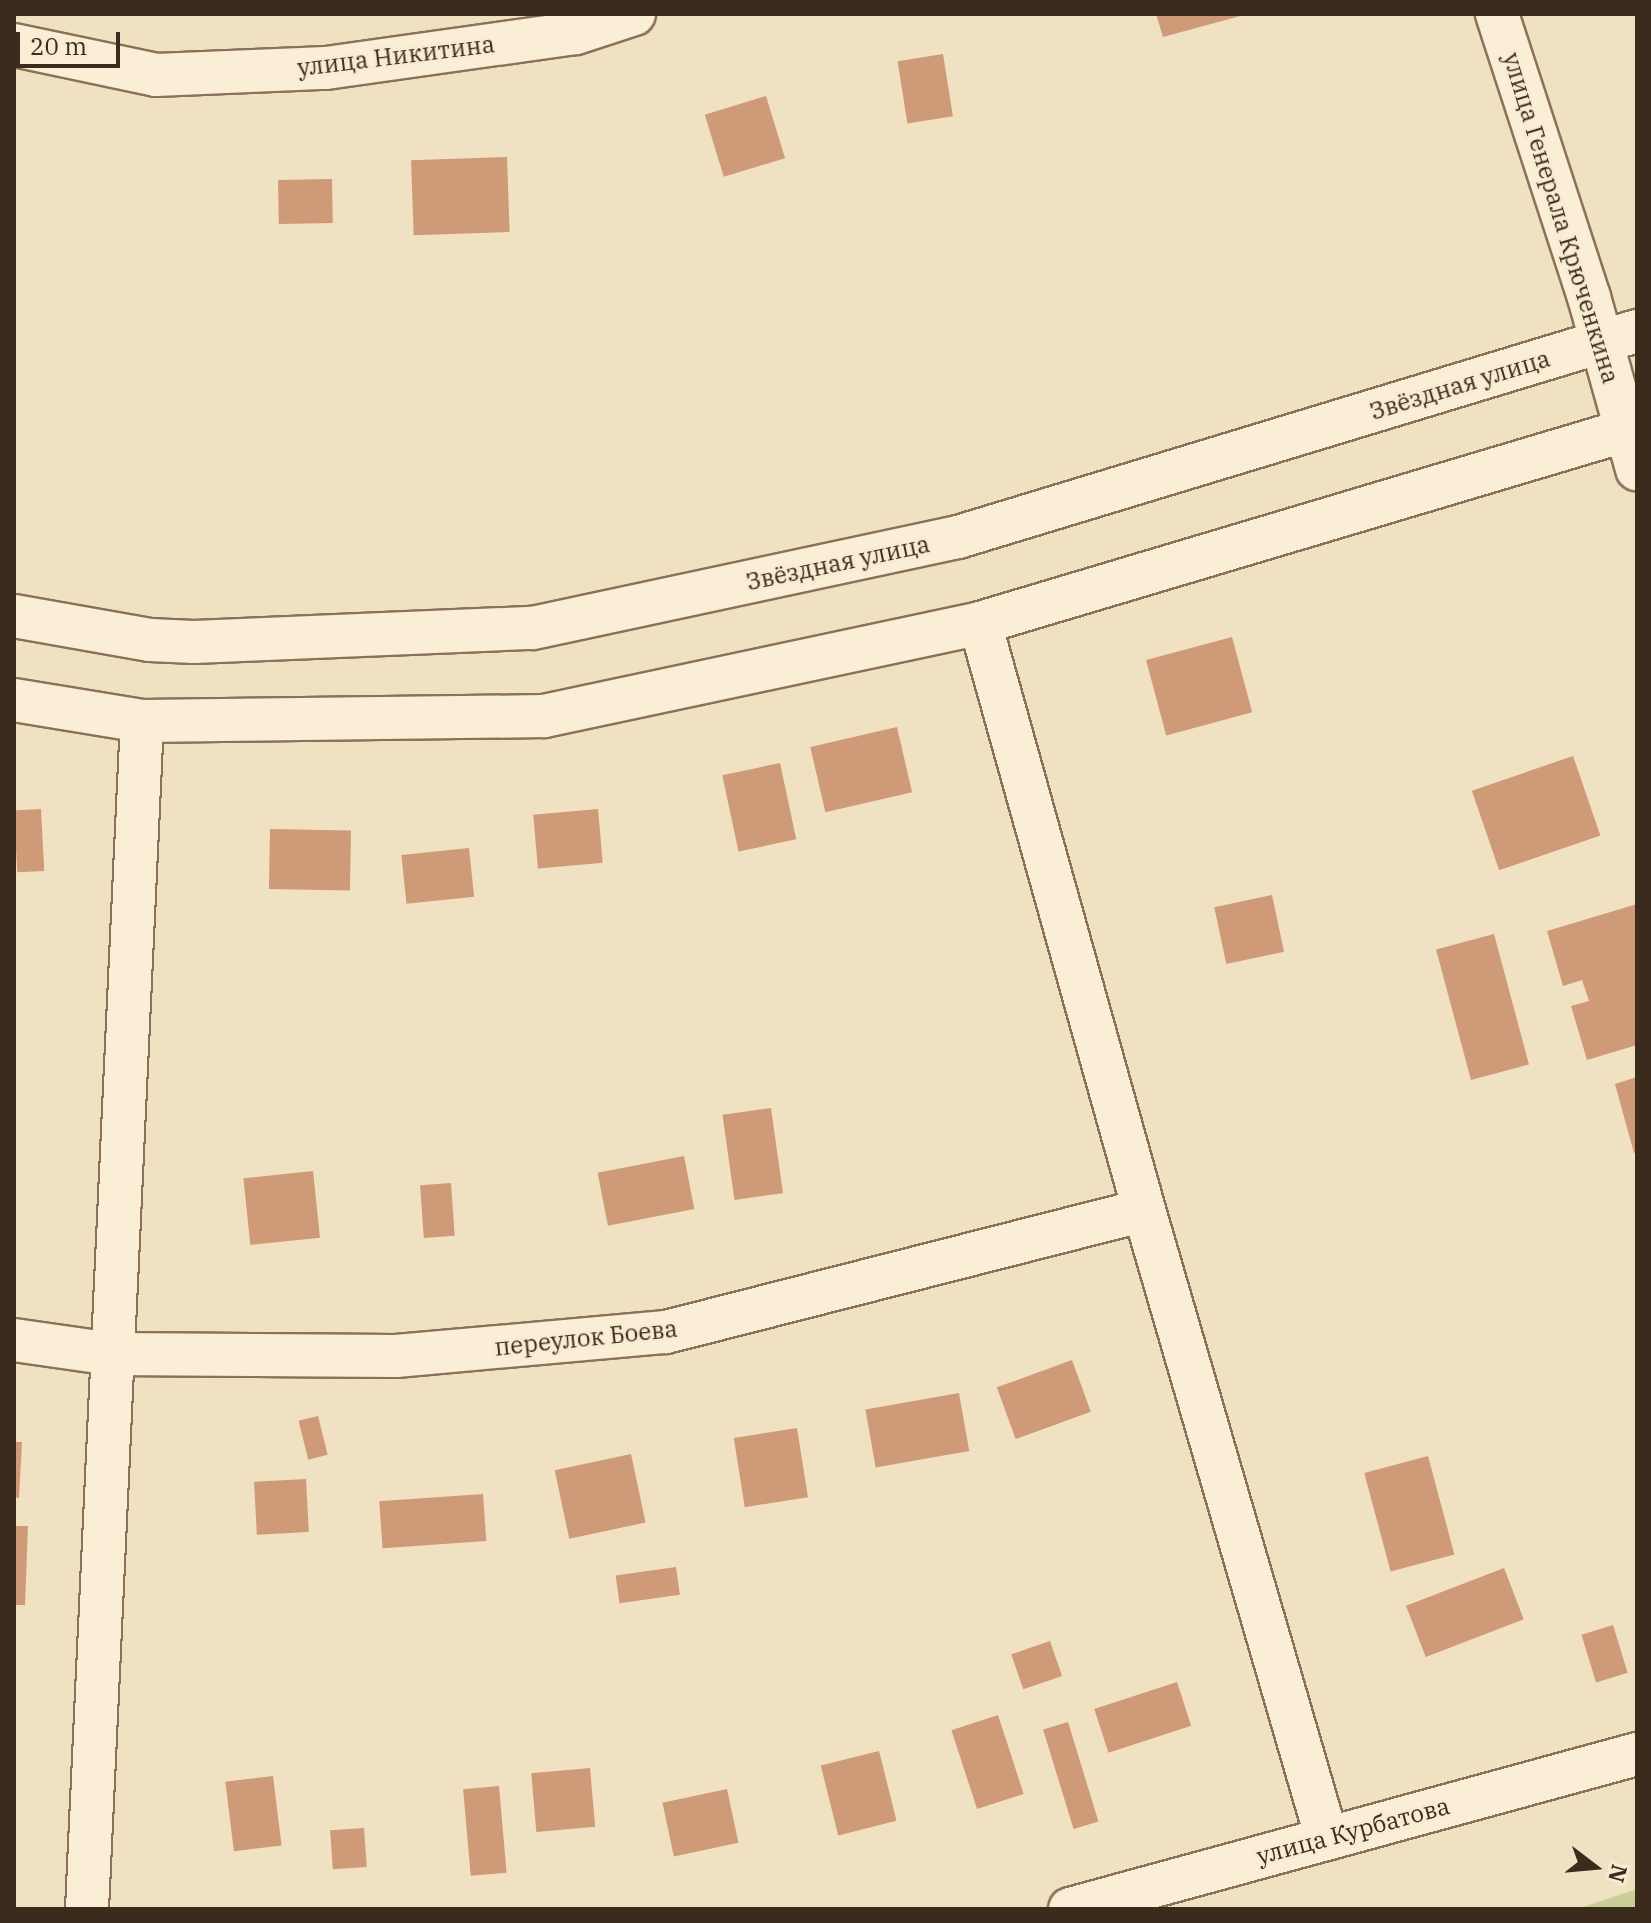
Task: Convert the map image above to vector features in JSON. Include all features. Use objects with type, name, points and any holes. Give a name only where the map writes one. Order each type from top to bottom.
[{"type":"street","name":"улица Никитина","points":[[14,45],[156,75],[311,68],[576,33],[634,14]]},
{"type":"street","name":"улица Генерала Крюченкина","points":[[1497,14],[1619,336],[1633,442]]},
{"type":"street","name":"Звёздная улица","points":[[14,616],[150,640],[194,642],[533,628],[958,537],[1619,336]]},
{"type":"street","points":[[14,700],[142,721],[544,716],[980,623],[1633,442]]},
{"type":"street","points":[[980,623],[1144,1210],[1327,1839]]},
{"type":"street","points":[[87,1909],[142,721]]},
{"type":"street","name":"переулок Боева","points":[[14,1340],[112,1354],[396,1356],[666,1332],[1144,1210]]},
{"type":"street","name":"улица Курбатова","points":[[1070,1909],[1637,1754]]},
{"type":"green space","points":[[1637,1889],[1637,1909],[1577,1909]]},
{"type":"building","points":[[1156,14],[1243,14],[1244,15],[1163,37]]},
{"type":"building","points":[[943,54],[953,116],[907,123],[898,61]]},
{"type":"building","points":[[766,96],[785,158],[724,177],[705,115]]},
{"type":"building","points":[[507,157],[510,232],[414,235],[411,160]]},
{"type":"building","points":[[332,179],[333,223],[279,224],[278,180]]},
{"type":"building","points":[[1232,637],[1252,712],[1166,735],[1146,660]]},
{"type":"building","points":[[897,727],[912,792],[825,812],[810,747]]},
{"type":"building","points":[[1573,756],[1600,835],[1499,870],[1472,791]]},
{"type":"building","points":[[780,763],[796,839],[739,852],[722,775]]},
{"type":"building","points":[[41,809],[44,871],[17,872],[14,810]]},
{"type":"building","points":[[598,809],[603,863],[538,868],[533,815]]},
{"type":"building","points":[[270,829],[351,830],[350,890],[269,889]]},
{"type":"building","points":[[469,848],[474,897],[406,904],[401,855]]},
{"type":"building","points":[[1272,895],[1284,952],[1226,964],[1214,907]]},
{"type":"building","points":[[1637,904],[1637,1045],[1587,1060],[1571,1006],[1589,1001],[1582,980],[1563,986],[1547,931]]},
{"type":"building","points":[[1494,934],[1529,1064],[1471,1080],[1436,950]]},
{"type":"building","points":[[1637,1077],[1637,1152],[1634,1153],[1615,1084]]},
{"type":"building","points":[[771,1108],[783,1193],[734,1200],[722,1115]]},
{"type":"building","points":[[684,1156],[694,1209],[608,1226],[598,1173]]},
{"type":"building","points":[[313,1171],[320,1238],[250,1245],[243,1178]]},
{"type":"building","points":[[451,1183],[455,1236],[424,1238],[420,1185]]},
{"type":"building","points":[[1072,1360],[1091,1412],[1016,1439],[997,1387]]},
{"type":"building","points":[[959,1393],[969,1451],[876,1468],[865,1409]]},
{"type":"building","points":[[318,1416],[328,1455],[308,1460],[299,1421]]},
{"type":"building","points":[[797,1428],[808,1497],[745,1507],[734,1438]]},
{"type":"building","points":[[14,1442],[22,1442],[19,1498],[14,1497]]},
{"type":"building","points":[[631,1454],[646,1522],[569,1539],[555,1470]]},
{"type":"building","points":[[1428,1456],[1454,1555],[1391,1572],[1364,1473]]},
{"type":"building","points":[[306,1479],[309,1532],[257,1535],[254,1482]]},
{"type":"building","points":[[483,1494],[486,1541],[383,1548],[379,1501]]},
{"type":"building","points":[[14,1526],[28,1526],[25,1605],[14,1605]]},
{"type":"building","points":[[676,1567],[680,1595],[619,1603],[616,1575]]},
{"type":"building","points":[[1504,1568],[1524,1619],[1426,1657],[1406,1606]]},
{"type":"building","points":[[1613,1625],[1628,1673],[1596,1682],[1581,1635]]},
{"type":"building","points":[[1050,1641],[1062,1676],[1023,1689],[1011,1654]]},
{"type":"building","points":[[1177,1682],[1191,1726],[1108,1753],[1094,1709]]},
{"type":"building","points":[[998,1715],[1024,1794],[977,1809],[951,1730]]},
{"type":"building","points":[[1068,1722],[1098,1821],[1074,1829],[1043,1730]]},
{"type":"building","points":[[879,1751],[896,1821],[838,1835],[821,1766]]},
{"type":"building","points":[[590,1768],[595,1827],[536,1832],[531,1773]]},
{"type":"building","points":[[273,1776],[282,1845],[234,1851],[225,1782]]},
{"type":"building","points":[[499,1786],[507,1873],[471,1876],[463,1789]]},
{"type":"building","points":[[727,1789],[738,1843],[674,1857],[662,1803]]},
{"type":"building","points":[[364,1828],[367,1867],[333,1869],[330,1830]]}]
